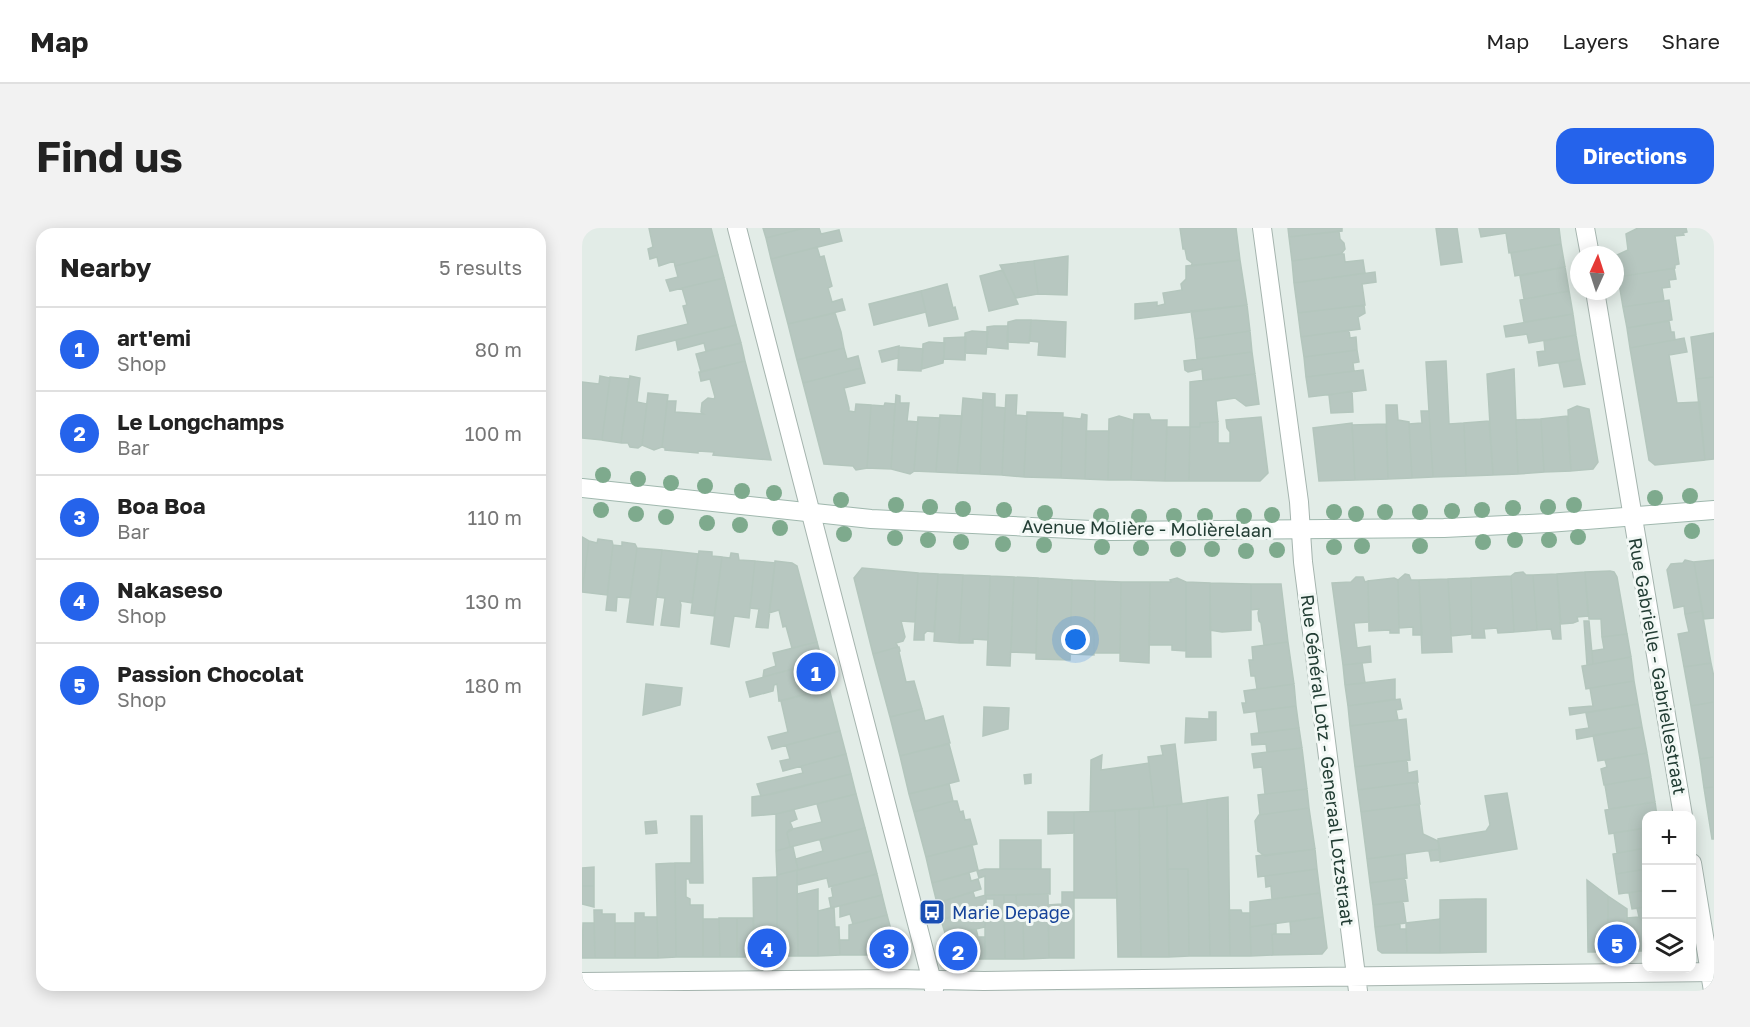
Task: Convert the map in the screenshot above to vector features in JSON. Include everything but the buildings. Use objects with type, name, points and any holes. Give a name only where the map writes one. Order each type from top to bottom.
[{"type":"street","points":[[737,228],[933,985]]},
{"type":"street","name":"Rue Général Lotz - Generaal Lotzstraat","points":[[1262,228],[1299,502],[1303,562],[1357,983]]},
{"type":"street","points":[[1585,228],[1588,246]]},
{"type":"street","name":"Rue Gabrielle - Gabriellestraat","points":[[1596,300],[1682,811]]},
{"type":"street","name":"Avenue Molière - Molièrelaan","points":[[582,488],[932,524],[1111,531],[1444,528],[1714,510]]},
{"type":"street","points":[[1693,865],[1706,900],[1713,991]]},
{"type":"street","points":[[582,982],[933,985],[984,981],[1629,982],[1712,973]]},
{"type":"place","name":"art'emi","points":[[816,672]]},
{"type":"place","name":"Marie Depage","points":[[932,912]]},
{"type":"place","name":"Passion Chocolat","points":[[1617,944]]},
{"type":"place","name":"Nakaseso","points":[[767,948]]},
{"type":"place","name":"Boa Boa","points":[[889,949]]},
{"type":"place","name":"Le Longchamps","points":[[958,951]]}]
